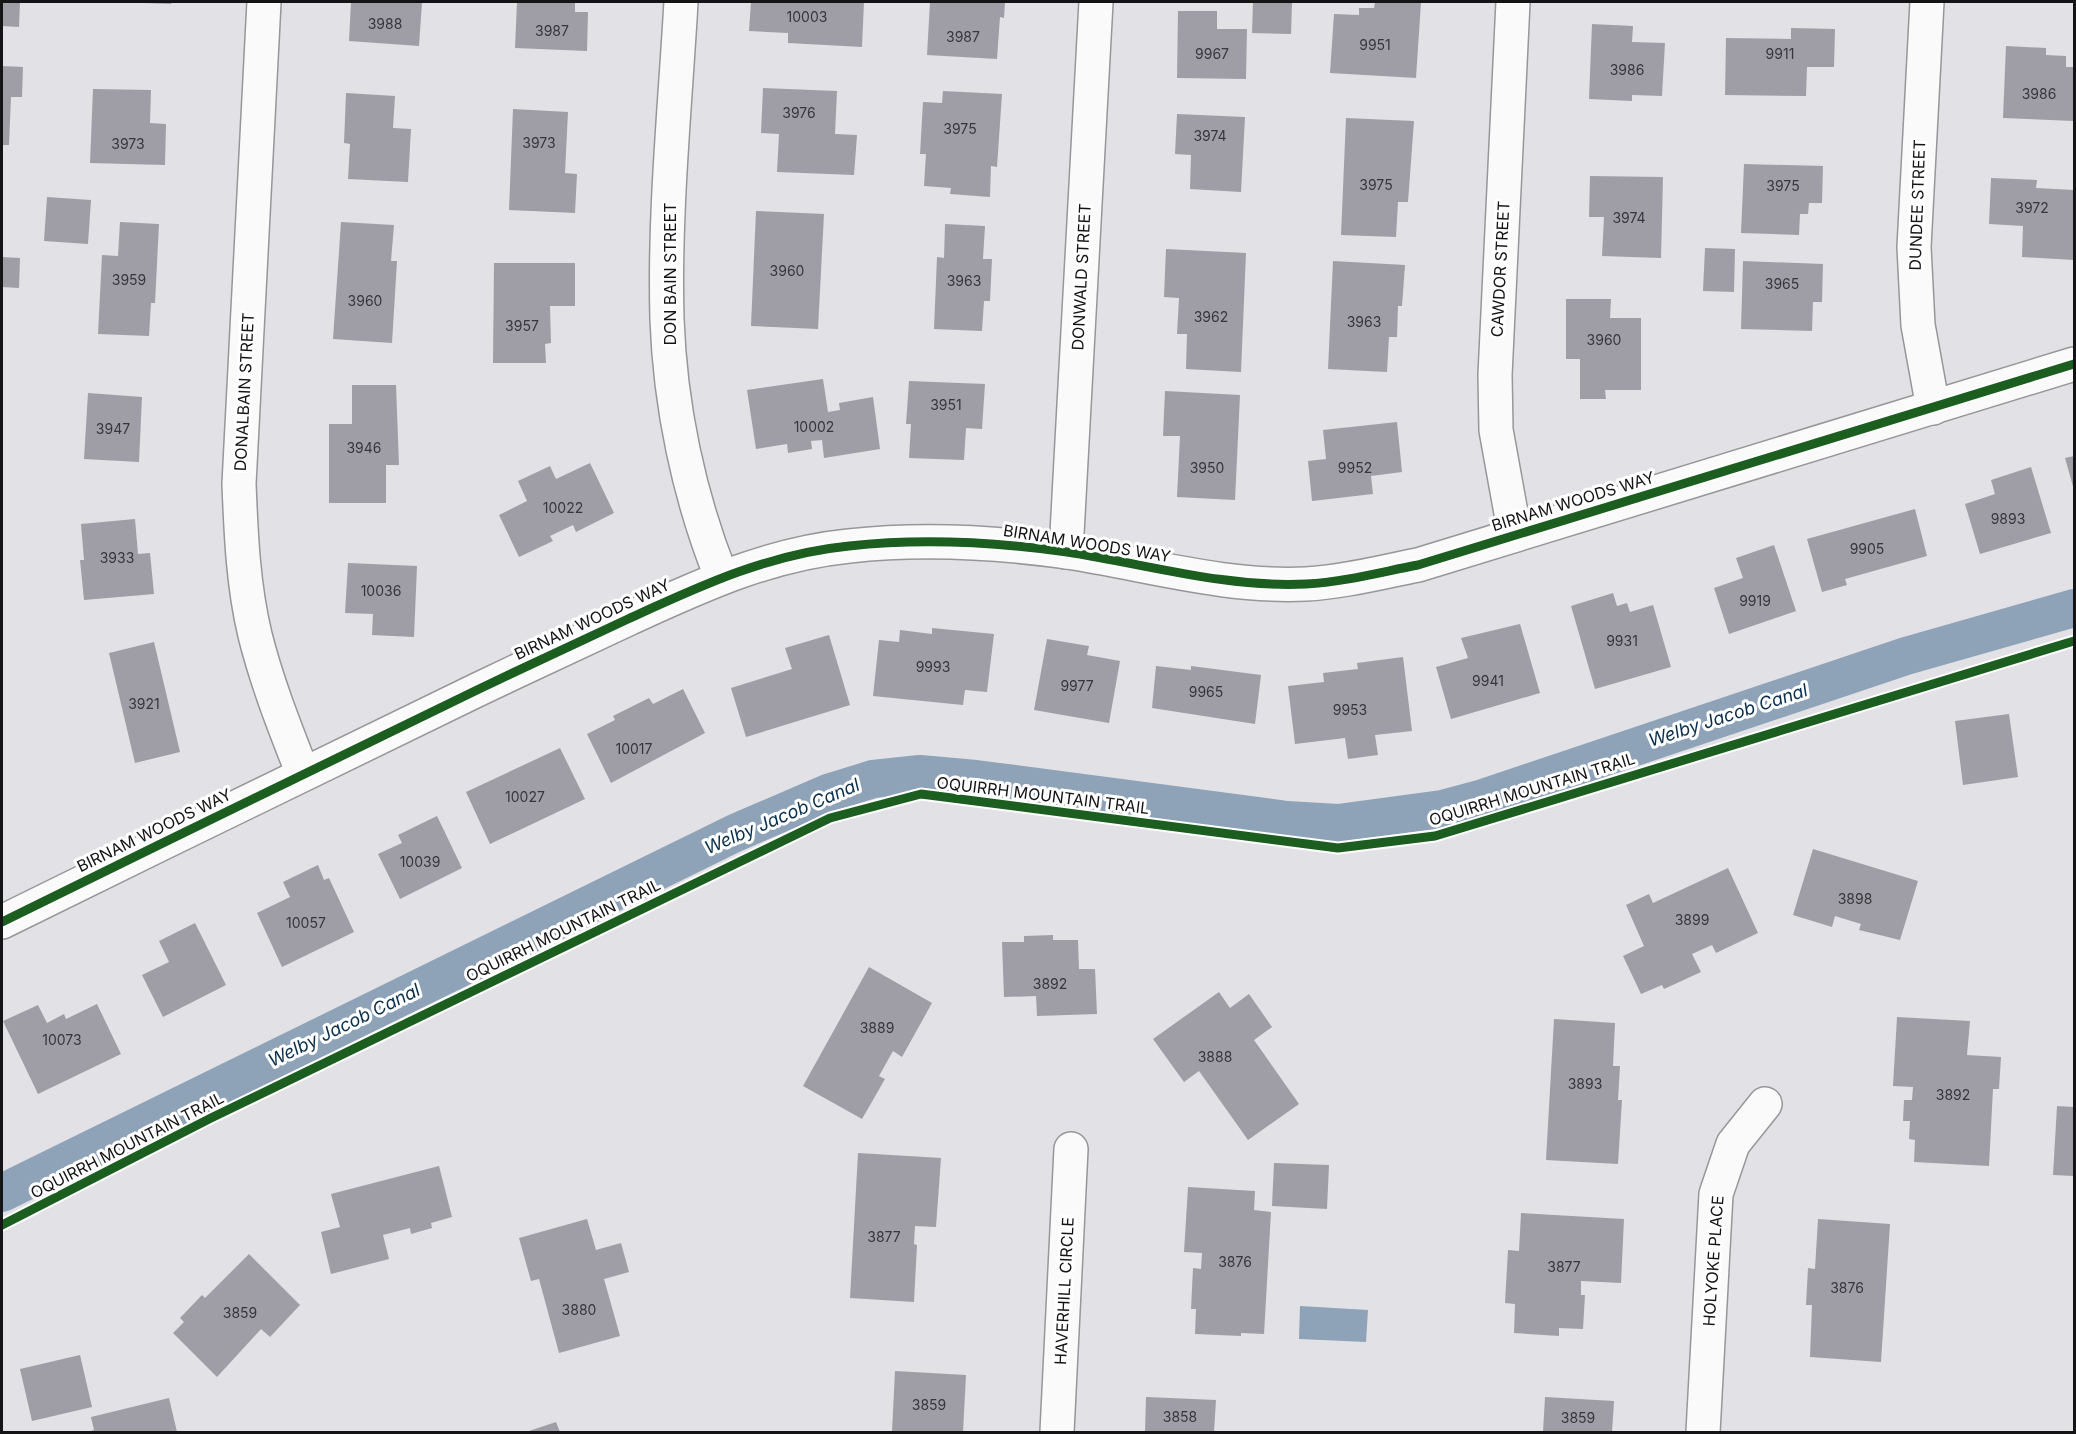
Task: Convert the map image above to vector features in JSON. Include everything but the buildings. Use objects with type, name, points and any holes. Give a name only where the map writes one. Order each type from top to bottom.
[{"type":"street","name":"DONALBAIN STREET","points":[[264,2],[239,484],[241,534],[255,633],[268,682],[303,774]]},
{"type":"street","name":"DON BAIN STREET","points":[[681,2],[667,252],[667,321],[685,459],[707,540],[721,576]]},
{"type":"street","name":"DONWALD STREET","points":[[1066,552],[1096,2]]},
{"type":"street","name":"CAWDOR STREET","points":[[1513,2],[1495,375],[1496,430],[1515,535]]},
{"type":"street","name":"DUNDEE STREET","points":[[1927,2],[1914,285],[1933,408]]},
{"type":"street","name":"BIRNAM WOODS WAY","points":[[2,922],[303,774],[721,576],[783,557],[847,546],[903,542],[990,544],[1066,552],[1192,575],[1250,582],[1307,584],[1364,576],[1418,565],[2074,364]]},
{"type":"street","name":"HOLYOKE PLACE","points":[[1703,1432],[1716,1194],[1733,1144],[1765,1104]]},
{"type":"street","name":"HAVERHILL CIRCLE","points":[[1057,1432],[1071,1149]]},
{"type":"water","points":[[1300,1306],[1368,1310],[1366,1342],[1299,1339]]},
{"type":"waterway","name":"Welby Jacob Canal","points":[[2,1193],[735,833],[828,793],[873,779],[920,774],[976,779],[1287,820],[1338,823],[1442,809],[1483,798],[1906,656],[2074,608]]},
{"type":"cycle path","points":[[2,922],[477,690],[628,619],[735,573],[790,556],[849,546],[903,542],[958,542],[1067,552],[1216,579],[1276,584],[1334,581],[1418,565],[2074,364]]},
{"type":"cycle path","name":"OQUIRRH MOUNTAIN TRAIL","points":[[2,1225],[211,1118],[830,818],[921,794],[1338,848],[1435,836],[2074,641]]}]
